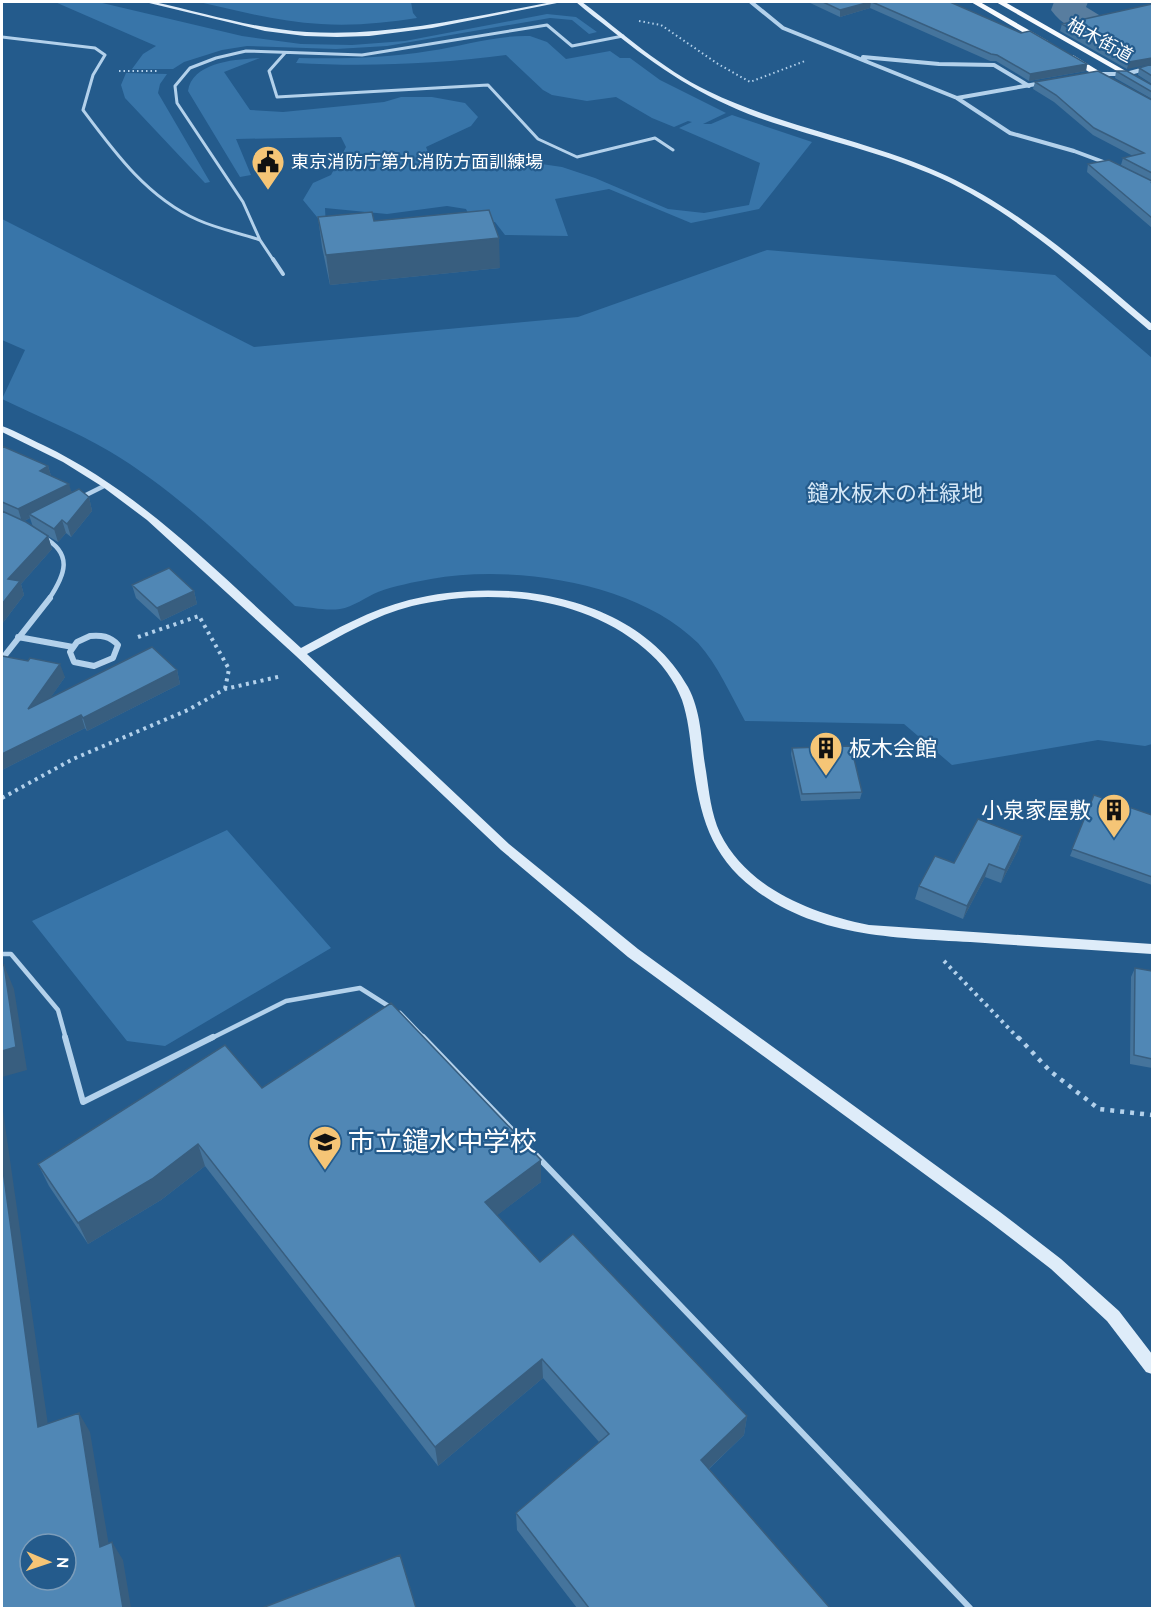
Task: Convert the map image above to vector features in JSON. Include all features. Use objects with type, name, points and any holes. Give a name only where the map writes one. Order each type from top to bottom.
[{"type":"main road","name":"柚木街道","points":[[975,2],[1052,46]]},
{"type":"main road","name":"柚木街道","points":[[1000,2],[1152,89]]},
{"type":"main road","name":"柚木街道","points":[[1061,52],[1095,74],[1117,84]]},
{"type":"street","points":[[148,2],[279,31],[351,34],[415,28],[559,2]]},
{"type":"street","points":[[579,2],[678,77],[705,92],[781,122],[916,166],[944,177],[994,203],[1019,220],[1152,328]]},
{"type":"street","points":[[751,2],[783,28],[957,98],[1010,133],[1074,151],[1118,168]]},
{"type":"street","points":[[853,56],[939,64],[994,65],[1029,86]]},
{"type":"street","points":[[1095,74],[1126,74],[1152,67]]},
{"type":"street","points":[[957,98],[1051,82]]},
{"type":"street","points":[[2,429],[66,460],[106,484],[151,518],[300,653],[505,847],[633,953],[1056,1264],[1113,1316],[1152,1366]]},
{"type":"street","points":[[73,501],[106,484]]},
{"type":"street","points":[[2,659],[59,584],[65,568],[62,554],[53,542],[33,532]]},
{"type":"street","points":[[300,653],[382,613],[411,603],[449,596],[494,593],[562,602],[608,619],[652,650],[675,674],[683,688],[693,722],[714,834],[748,877],[783,902],[825,921],[869,930],[1152,949]]},
{"type":"street","points":[[18,637],[73,647],[83,639],[98,635],[115,641],[118,650],[111,660],[104,664],[87,667],[71,658],[73,647]]},
{"type":"lane","points":[[283,274],[260,240],[243,202],[177,103],[175,86],[187,71],[216,58],[246,51],[363,55],[547,25],[572,46],[623,36]]},
{"type":"lane","points":[[2,37],[95,48],[105,55],[96,71],[83,110],[117,156],[156,196],[197,220],[260,240]]},
{"type":"lane","points":[[285,53],[269,71],[277,97],[488,85],[538,139],[577,157],[655,138],[673,150]]},
{"type":"lane","points":[[2,954],[11,954],[58,1010],[83,1102],[286,1001],[360,988],[404,1016],[970,1608]]},
{"type":"path","points":[[661,25],[718,64],[750,82],[796,64]]},
{"type":"path","points":[[96,71],[187,71]]},
{"type":"path","points":[[160,629],[199,616],[229,669],[225,689]]},
{"type":"path","points":[[2,798],[72,759],[188,710],[225,689],[282,676]]},
{"type":"path","points":[[919,934],[1050,1071],[1074,1090],[1099,1109],[1152,1114]]},
{"type":"green space","points":[[55,2],[98,2],[242,36],[301,44],[352,45],[405,41],[547,14],[576,17],[597,32],[589,34],[572,20],[550,18],[387,46],[336,49],[247,46],[222,50],[184,62],[173,69],[132,69],[143,54],[156,46]]},
{"type":"green space","points":[[199,2],[411,2],[413,13],[417,18],[369,24],[306,23],[275,19]]},
{"type":"green space","points":[[530,36],[547,42],[566,59],[610,51],[620,58],[630,58],[660,80],[726,113],[703,124],[711,124],[732,115],[812,142],[759,209],[691,223],[609,189],[555,199],[568,236],[505,235],[495,222],[472,221],[466,209],[447,206],[387,214],[325,208],[326,228],[303,200],[313,183],[331,175],[346,147],[341,137],[236,139],[251,175],[240,177],[188,91],[191,81],[206,68],[228,61],[260,58],[224,72],[250,110],[283,112],[384,102],[401,97],[432,97],[465,103],[478,117],[471,126],[426,147],[433,164],[442,170],[453,165],[521,161],[562,167],[595,178],[668,209],[704,213],[749,205],[760,163],[679,128],[692,122],[688,121],[674,127],[652,118],[616,97],[587,101],[552,95],[543,90],[506,55],[401,64],[296,63],[299,58],[397,55],[492,39]]},
{"type":"green space","points":[[126,73],[167,74],[160,84],[158,93],[210,182],[205,183],[125,98],[121,85]]},
{"type":"green space","name":"鑓水板木の杜緑地","points":[[2,219],[254,347],[578,317],[767,250],[1055,275],[1152,358],[1152,744],[1145,746],[1098,740],[952,765],[904,724],[745,721],[705,652],[698,643],[672,622],[642,605],[572,582],[499,574],[464,575],[431,579],[391,588],[340,609],[295,606],[206,523],[134,467],[83,437],[2,399],[25,350],[2,340]]},
{"type":"green space","points":[[227,830],[331,948],[165,1046],[127,1041],[32,921]]},
{"type":"building","points":[[823,2],[870,2],[840,10]]},
{"type":"building","points":[[872,2],[950,2],[1021,33],[1030,31],[1087,64],[1030,74],[997,55]]},
{"type":"building","points":[[1152,4],[1152,58],[1129,62],[1062,24]]},
{"type":"building","points":[[1152,64],[1152,76],[1139,68]]},
{"type":"building","points":[[1098,71],[1152,100],[1152,173],[1123,158],[1144,153],[1094,128],[1056,95],[1035,82]]},
{"type":"building","points":[[1116,71],[1127,71],[1152,85],[1152,92]]},
{"type":"building","points":[[1109,160],[1152,181],[1152,218],[1088,164]]},
{"type":"building","points":[[489,210],[499,238],[326,255],[318,217],[372,212],[374,221]]},
{"type":"building","points":[[2,446],[48,466],[40,471],[69,484],[18,509],[2,502]]},
{"type":"building","points":[[79,489],[89,497],[67,524],[62,520],[54,529],[29,514]]},
{"type":"building","points":[[2,511],[48,536],[8,579],[20,581],[2,604]]},
{"type":"building","points":[[169,568],[194,591],[157,608],[132,585]]},
{"type":"building","points":[[152,647],[177,670],[83,718],[81,715],[2,754],[2,656],[28,661],[30,658],[60,664],[28,709]]},
{"type":"building","name":"板木会館","points":[[851,746],[862,792],[802,794],[792,748]]},
{"type":"building","name":"小泉家屋敷","points":[[1094,795],[1152,815],[1152,877],[1072,849]]},
{"type":"building","points":[[978,819],[1022,836],[1005,870],[989,864],[967,906],[919,886],[935,856],[954,863]]},
{"type":"building","points":[[4,965],[16,1047],[2,1051],[2,966]]},
{"type":"building","points":[[1135,968],[1152,971],[1152,1059],[1134,1055]]},
{"type":"building","points":[[391,1003],[541,1160],[485,1202],[540,1262],[573,1234],[747,1416],[701,1460],[830,1608],[589,1608],[516,1513],[609,1434],[542,1359],[435,1447],[198,1144],[152,1179],[78,1223],[38,1164],[225,1045],[262,1088]]},
{"type":"building","points":[[2,1163],[38,1427],[79,1413],[100,1547],[112,1542],[123,1608],[2,1608]]},
{"type":"building","points":[[400,1555],[416,1608],[262,1608]]},
{"type":"waterway","points":[[1071,2],[1068,10],[1089,24],[1152,32]]},
{"type":"place","name":"東京消防庁第九消防方面訓練場","points":[[268,191]]},
{"type":"place","name":"板木会館","points":[[826,777]]},
{"type":"place","name":"小泉家屋敷","points":[[1114,839]]},
{"type":"place","name":"市立鑓水中学校","points":[[325,1171]]}]
